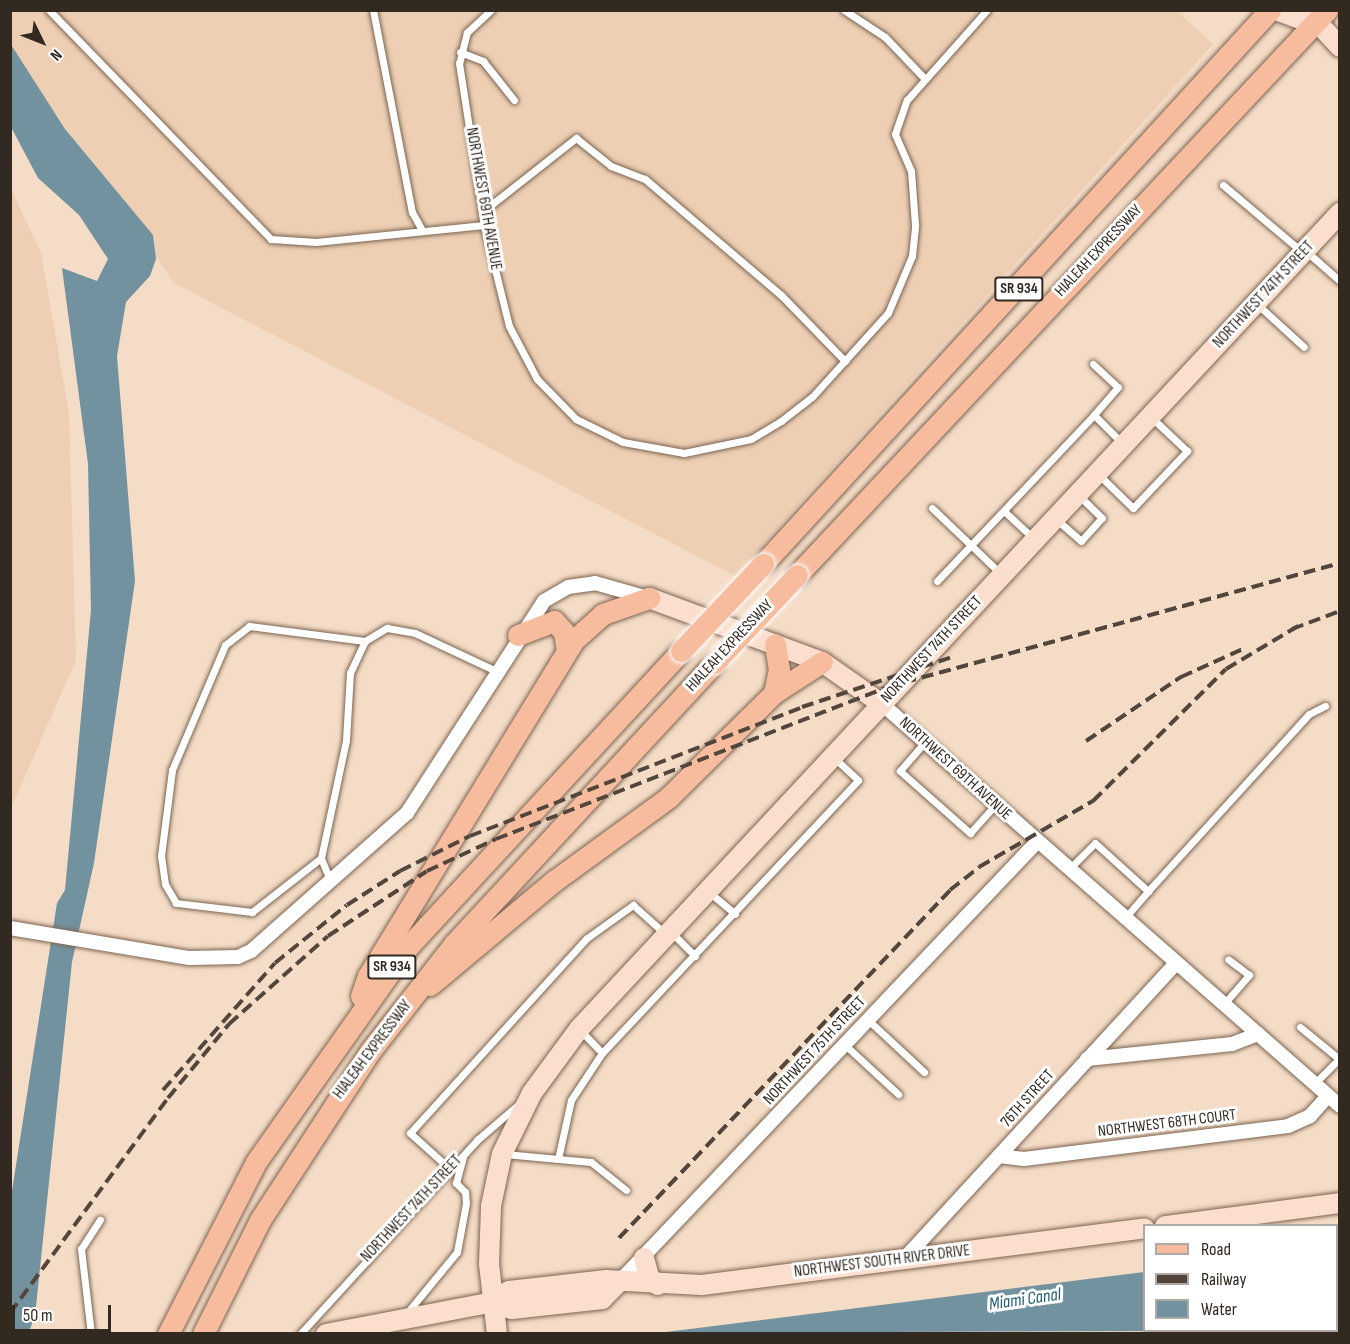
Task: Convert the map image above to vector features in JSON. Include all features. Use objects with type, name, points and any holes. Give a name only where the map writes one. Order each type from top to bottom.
[{"type":"main road","name":"HIALEAH EXPRESSWAY","points":[[168,1333],[256,1162],[355,1017],[435,916],[763,564],[1270,10]]},
{"type":"main road","points":[[1276,10],[1316,15],[1340,47]]},
{"type":"main road","name":"HIALEAH EXPRESSWAY","points":[[207,1327],[260,1220],[325,1115],[412,997],[563,823],[797,575],[1316,15]]},
{"type":"main road","name":"NORTHWEST 74TH STREET","points":[[496,1331],[489,1303],[491,1206],[502,1154],[532,1093],[579,1029],[1340,213]]},
{"type":"main road","points":[[355,1017],[368,975],[567,650],[594,620],[649,598]]},
{"type":"main road","name":"NORTHWEST 69TH AVENUE","points":[[649,598],[822,662],[882,704]]},
{"type":"main road","points":[[518,635],[543,621],[554,621],[566,636],[567,650]]},
{"type":"main road","points":[[774,693],[779,670],[775,644]]},
{"type":"main road","points":[[412,997],[454,968],[554,881],[669,797],[774,693],[822,662]]},
{"type":"main road","points":[[1180,1224],[1340,1203]]},
{"type":"main road","name":"NORTHWEST SOUTH RIVER DRIVE","points":[[326,1334],[489,1303],[509,1291],[618,1283],[702,1285],[1143,1228]]},
{"type":"main road","points":[[644,1258],[649,1276],[658,1285]]},
{"type":"street","name":"NORTHWEST 69TH AVENUE","points":[[10,928],[43,937],[84,944],[190,958],[238,957],[266,942],[407,813],[518,635],[544,601],[568,587],[595,583],[649,598]]},
{"type":"street","name":"NORTHWEST 69TH AVENUE","points":[[882,704],[1068,870],[1340,1106]]},
{"type":"street","name":"NORTHWEST 75TH STREET","points":[[618,1283],[1037,842]]},
{"type":"street","name":"76TH STREET","points":[[905,1258],[1176,963]]},
{"type":"street","points":[[1087,1059],[1232,1044],[1258,1034]]},
{"type":"street","name":"NORTHWEST 68TH COURT","points":[[999,1156],[1023,1158],[1288,1126],[1310,1116],[1328,1096]]},
{"type":"lane","points":[[49,10],[271,239],[315,242],[484,225]]},
{"type":"lane","points":[[373,10],[412,212],[422,230]]},
{"type":"lane","name":"NORTHWEST 69TH AVENUE","points":[[491,10],[467,32],[460,52],[484,225],[509,326],[526,363],[556,401],[599,433],[684,453],[751,439],[812,397],[888,313],[912,256],[915,192],[895,134],[907,100],[924,78],[987,10]]},
{"type":"lane","points":[[844,10],[885,37],[924,78]]},
{"type":"lane","points":[[460,52],[483,61],[514,100]]},
{"type":"lane","points":[[482,212],[576,138],[611,166],[645,179],[781,295],[845,361]]},
{"type":"lane","points":[[1223,185],[1340,281]]},
{"type":"lane","points":[[1256,304],[1304,347]]},
{"type":"lane","points":[[938,581],[1118,387],[1093,364]]},
{"type":"lane","points":[[1094,415],[1124,444]]},
{"type":"lane","points":[[1097,473],[1133,507],[1187,451],[1150,416]]},
{"type":"lane","points":[[1055,518],[1081,541],[1102,518],[1077,495]]},
{"type":"lane","points":[[932,508],[1002,575]]},
{"type":"lane","points":[[1004,511],[1035,540]]},
{"type":"lane","points":[[321,858],[252,912],[176,903],[165,884],[161,856],[172,770],[225,645],[249,626],[365,641]]},
{"type":"lane","points":[[332,884],[321,858],[344,751],[350,673],[365,641],[387,628],[415,633],[496,671]]},
{"type":"lane","points":[[1124,919],[1310,714],[1325,706]]},
{"type":"lane","points":[[924,743],[900,771],[970,833],[995,805]]},
{"type":"lane","points":[[558,1159],[571,1100],[602,1053],[735,914],[858,780],[833,757]]},
{"type":"lane","points":[[1068,870],[1095,843],[1148,891]]},
{"type":"lane","points":[[708,890],[735,914]]},
{"type":"lane","points":[[450,1169],[410,1133],[587,938],[633,905],[695,956]]},
{"type":"lane","points":[[1223,1005],[1249,975],[1228,959]]},
{"type":"lane","points":[[867,1019],[924,1072]]},
{"type":"lane","points":[[1300,1027],[1339,1058],[1314,1084]]},
{"type":"lane","points":[[579,1029],[602,1053]]},
{"type":"lane","points":[[844,1044],[898,1094]]},
{"type":"lane","name":"NORTHWEST 74TH STREET","points":[[300,1334],[463,1155],[532,1093]]},
{"type":"lane","points":[[502,1154],[591,1162],[626,1190]]},
{"type":"lane","points":[[402,1319],[457,1252],[466,1203],[465,1192],[456,1183],[463,1155]]},
{"type":"lane","points":[[91,1334],[81,1249],[100,1220]]},
{"type":"shaded area","points":[[1176,10],[1213,44],[735,576],[174,283],[11,51],[10,11]]},
{"type":"shaded area","points":[[10,187],[41,253],[69,413],[76,660],[11,808]]},
{"type":"water","points":[[10,43],[65,129],[153,235],[156,259],[150,276],[126,302],[117,356],[135,581],[94,863],[72,962],[35,1316],[28,1334],[11,1333],[11,1197],[57,903],[65,890],[91,610],[88,464],[62,268],[97,281],[108,259],[79,215],[38,178],[11,127]]},
{"type":"water","name":"Miami Canal","points":[[1143,1272],[1143,1331],[658,1333]]},
{"type":"railway","points":[[10,1313],[168,1098],[229,1024],[328,936],[427,871],[496,839],[887,687],[1340,563]]},
{"type":"railway","points":[[1292,629],[1340,611]]},
{"type":"railway","points":[[619,1238],[950,890],[979,867],[1093,801],[1226,669],[1298,626]]},
{"type":"railway","points":[[1086,741],[1181,677],[1245,648]]},
{"type":"railway","points":[[163,1090],[275,963],[347,905],[400,871],[470,836],[802,707],[955,656]]}]
